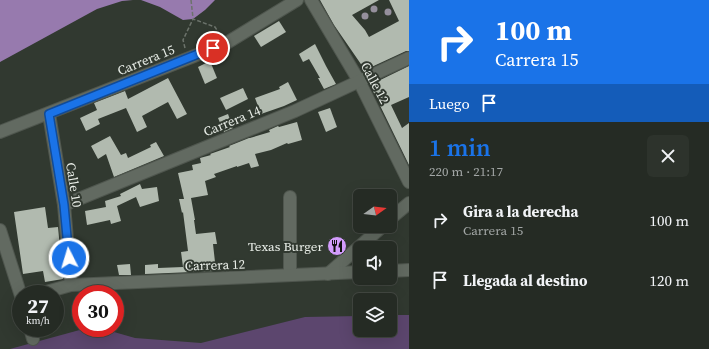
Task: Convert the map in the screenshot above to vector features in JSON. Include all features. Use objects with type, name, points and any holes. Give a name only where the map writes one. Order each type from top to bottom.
[{"type":"street","name":"Carrera 15","points":[[0,132],[225,44],[296,0]]},
{"type":"street","name":"Calle 12","points":[[311,0],[359,81],[409,182]]},
{"type":"street","name":"Carrera 14","points":[[64,205],[283,115],[409,58]]},
{"type":"street","name":"Calle 10","points":[[49,114],[64,205],[71,285]]},
{"type":"street","points":[[290,197],[290,275]]},
{"type":"street","points":[[397,214],[409,203]]},
{"type":"street","points":[[0,230],[18,285]]},
{"type":"street","points":[[328,274],[375,233]]},
{"type":"street","points":[[397,271],[409,270]]},
{"type":"street","name":"Carrera 12","points":[[64,287],[71,285],[353,272]]},
{"type":"path","points":[[188,58],[183,40],[193,19],[191,0]]},
{"type":"path","points":[[193,19],[214,28],[225,44]]},
{"type":"shaded area","points":[[0,0],[133,0],[122,1],[97,9],[0,62]]},
{"type":"shaded area","points":[[141,0],[215,0],[193,19],[183,20],[160,7]]},
{"type":"shaded area","points":[[397,315],[409,315],[409,349],[10,349],[54,337],[64,337],[64,334],[72,332],[72,337],[124,337],[124,335],[135,338],[201,343],[305,317],[353,316],[353,337],[397,337]]},
{"type":"building","points":[[320,0],[379,0],[352,15],[369,37],[399,21],[389,0],[409,0],[409,51],[365,70],[334,25]]},
{"type":"building","points":[[279,21],[286,32],[261,47],[254,36]]},
{"type":"building","points":[[315,44],[336,84],[324,89],[318,78],[320,78],[309,59],[303,62],[299,54]]},
{"type":"building","points":[[210,61],[217,78],[205,84],[198,67]]},
{"type":"building","points":[[409,66],[409,97],[391,105],[402,128],[409,123],[409,165],[370,85]]},
{"type":"building","points":[[168,78],[187,114],[177,119],[168,102],[142,116],[147,127],[137,132],[126,108],[98,119],[100,124],[86,131],[80,118],[97,110],[94,103],[125,91],[128,99]]},
{"type":"building","points":[[288,82],[297,100],[261,114],[255,98],[280,89],[279,87]]},
{"type":"building","points":[[243,88],[248,99],[226,110],[220,98]]},
{"type":"building","points":[[330,108],[337,127],[326,132],[318,112]]},
{"type":"building","points":[[228,114],[233,128],[224,132],[218,118]]},
{"type":"building","points":[[297,122],[302,140],[287,143],[271,150],[255,154],[259,166],[251,168],[249,163],[214,174],[216,177],[205,181],[208,195],[191,198],[196,234],[215,232],[217,244],[213,244],[216,271],[145,274],[145,265],[158,264],[158,268],[183,267],[181,252],[188,251],[183,212],[182,213],[179,199],[184,199],[178,173],[193,170],[192,165],[201,163],[200,158],[211,155],[210,154],[249,138],[270,132],[269,130],[278,126]]},
{"type":"building","points":[[110,136],[121,155],[126,153],[128,158],[151,147],[150,145],[156,142],[164,156],[114,177],[106,154],[98,159],[91,146]]},
{"type":"building","points":[[140,184],[142,189],[157,187],[159,201],[140,207],[136,197],[117,206],[121,221],[111,224],[110,220],[87,225],[85,211],[106,207],[105,201],[121,196],[120,194]]},
{"type":"building","points":[[45,207],[48,228],[58,227],[63,279],[45,282],[43,271],[23,274],[14,212]]},
{"type":"building","points":[[130,264],[131,275],[119,275],[117,265]]},
{"type":"place","name":"Texas Burger","points":[[337,246]]},
{"type":"route","points":[[69,258],[64,205],[49,114],[213,48]]}]
